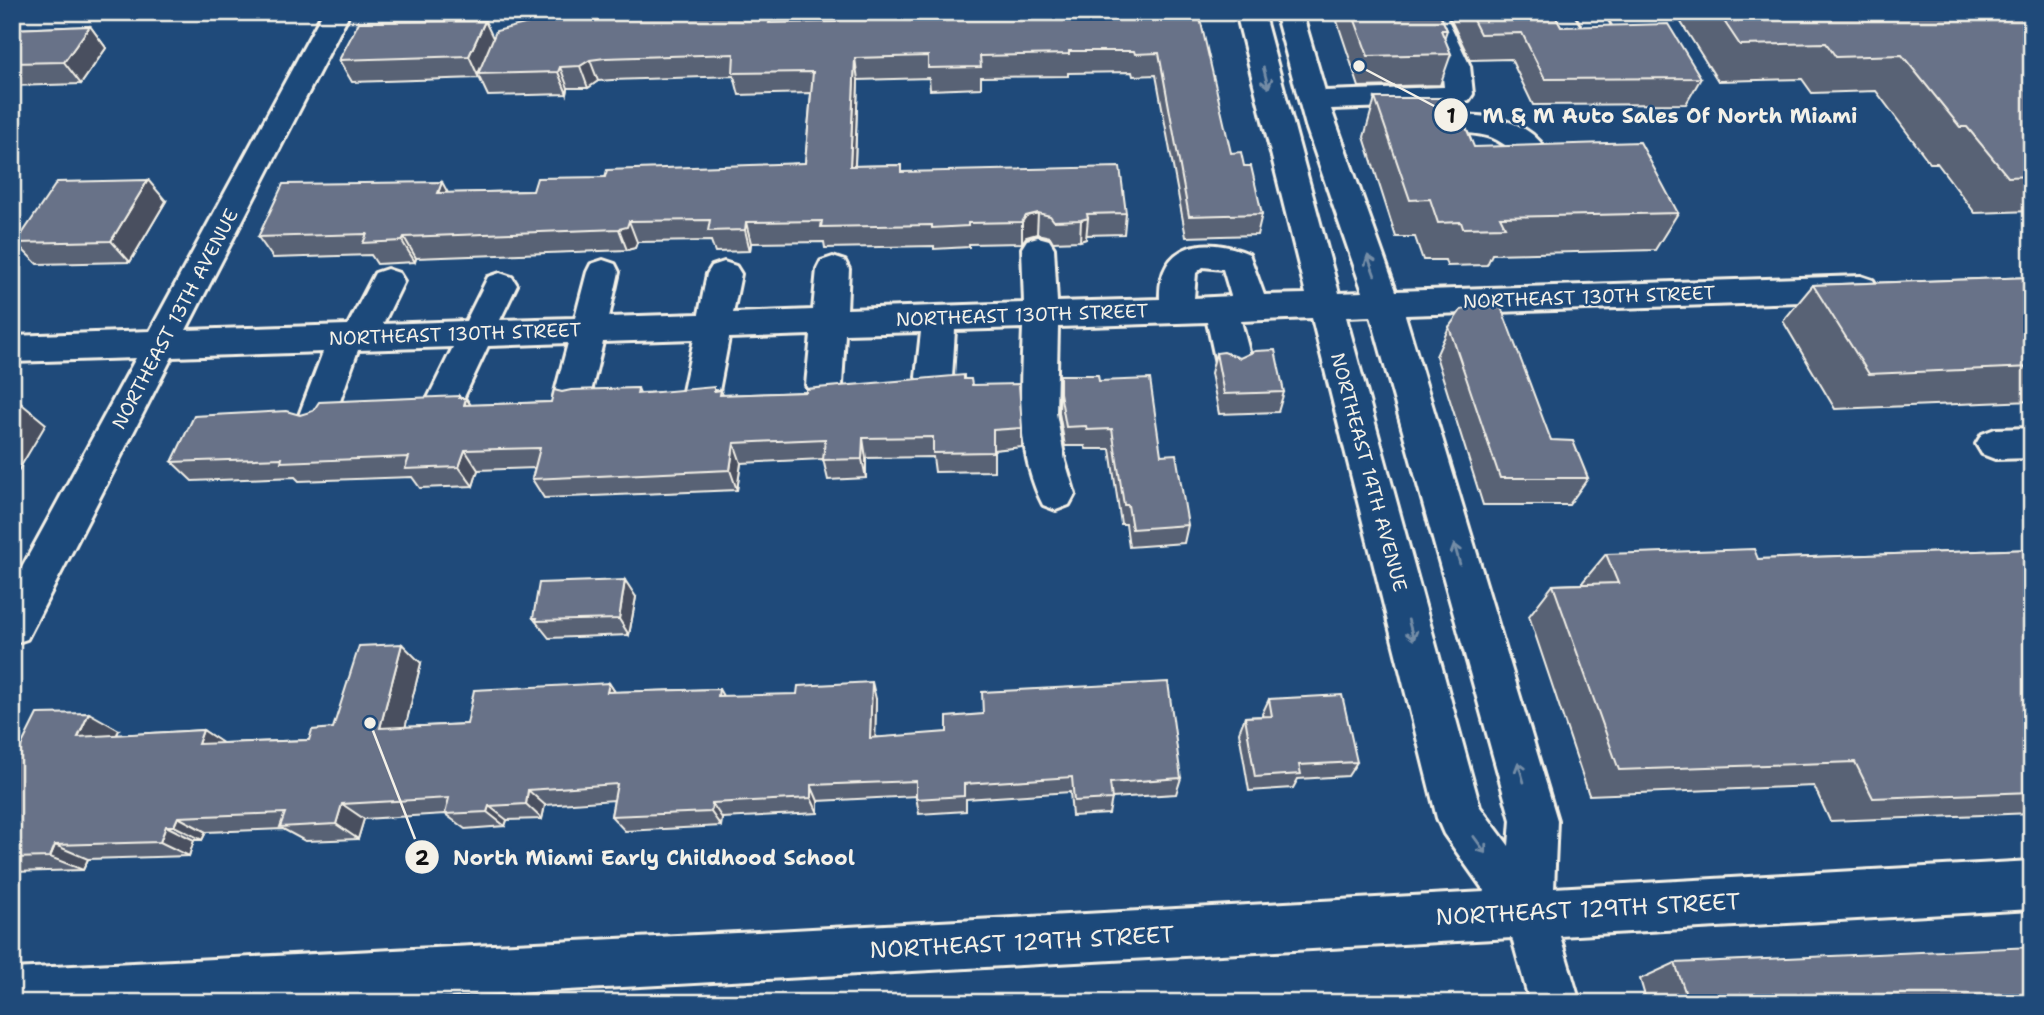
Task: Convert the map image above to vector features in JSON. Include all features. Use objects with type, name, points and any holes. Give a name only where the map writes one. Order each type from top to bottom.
[{"type":"street","name":"NORTHEAST 13TH AVENUE","points":[[12,626],[337,12]]},
{"type":"street","name":"NORTHEAST 14TH AVENUE","points":[[1249,12],[1460,818],[1530,912]]},
{"type":"street","name":"NORTHEAST 14TH AVENUE","points":[[1288,12],[1317,113],[1384,303],[1534,820],[1530,912],[1555,1003]]},
{"type":"street","points":[[1317,113],[1459,94],[1456,66],[1430,12]]},
{"type":"street","points":[[1588,12],[1604,40]]},
{"type":"street","points":[[1317,113],[1485,125],[1510,132],[1531,150]]},
{"type":"street","points":[[1038,248],[1041,315],[1038,413],[1046,461],[1056,494]]},
{"type":"street","points":[[1178,310],[1177,280],[1182,267],[1189,259],[1201,254],[1225,255],[1237,262],[1234,363]]},
{"type":"street","points":[[824,384],[833,269]]},
{"type":"street","points":[[572,396],[603,272]]},
{"type":"street","points":[[701,391],[724,274]]},
{"type":"street","points":[[316,418],[352,337],[387,281]]},
{"type":"street","points":[[444,402],[500,285]]},
{"type":"street","name":"NORTHEAST 130TH STREET","points":[[12,349],[1894,286]]},
{"type":"street","points":[[934,377],[939,318]]},
{"type":"street","points":[[1995,444],[2032,443]]},
{"type":"street","name":"NORTHEAST 129TH STREET","points":[[12,994],[757,957],[2032,885]]},
{"type":"building","points":[[580,12],[612,16],[764,15],[764,20],[770,20],[769,23],[836,22],[837,13],[877,12],[957,12],[960,16],[1037,12],[1199,14],[1231,153],[1241,152],[1244,166],[1251,166],[1262,214],[1189,216],[1159,53],[1069,51],[1069,54],[980,56],[981,67],[928,68],[928,56],[855,58],[850,166],[901,165],[901,172],[1120,167],[1126,213],[1087,214],[1088,218],[1081,220],[1054,221],[1050,216],[1038,213],[1026,216],[1022,222],[968,223],[968,226],[932,228],[932,225],[821,227],[822,221],[746,222],[745,230],[708,231],[710,220],[629,221],[627,227],[619,229],[404,237],[402,241],[363,243],[367,234],[258,237],[283,184],[442,182],[438,193],[533,191],[537,178],[605,177],[607,170],[805,163],[813,72],[733,73],[734,54],[605,58],[590,60],[580,66],[560,67],[558,72],[478,74],[496,31]]},
{"type":"building","points":[[1352,12],[1439,12],[1447,30],[1441,30],[1451,54],[1368,56]]},
{"type":"building","points":[[1469,12],[1553,12],[1561,27],[1668,24],[1701,78],[1545,79],[1522,33],[1480,34]]},
{"type":"building","points":[[1718,12],[2032,12],[2032,176],[2008,177],[1967,127],[1960,127],[1902,55],[1836,57],[1826,43],[1740,45]]},
{"type":"building","points":[[485,21],[469,56],[339,60],[359,22]]},
{"type":"building","points":[[90,26],[64,62],[12,63],[12,29]]},
{"type":"building","points":[[1375,98],[1454,98],[1474,147],[1640,142],[1678,213],[1500,217],[1505,227],[1463,228],[1461,222],[1438,223],[1430,199],[1410,200]]},
{"type":"building","points":[[148,180],[111,241],[16,243],[57,182]]},
{"type":"building","points":[[2032,277],[2032,367],[1869,374],[1813,285]]},
{"type":"building","points":[[1498,299],[1551,440],[1573,441],[1588,478],[1500,478],[1449,327],[1461,310]]},
{"type":"building","points":[[1275,350],[1284,392],[1224,394],[1216,353],[1224,352],[1240,358],[1255,351]]},
{"type":"building","points":[[964,375],[964,379],[971,379],[972,385],[1019,384],[1022,428],[993,430],[993,452],[933,453],[933,437],[863,438],[862,459],[823,460],[825,439],[734,443],[730,470],[532,479],[540,448],[465,450],[459,467],[405,469],[409,457],[281,462],[282,458],[172,462],[194,416],[286,411],[300,415],[313,411],[319,402],[459,396],[466,398],[464,405],[551,402],[554,390],[562,392],[638,388],[637,394],[714,387],[714,391],[721,390],[720,395],[806,392],[806,389]]},
{"type":"building","points":[[1060,375],[1098,375],[1099,381],[1150,379],[1161,455],[1176,454],[1188,525],[1132,529],[1128,505],[1124,505],[1112,429],[1066,427]]},
{"type":"building","points":[[1754,549],[1758,559],[2032,549],[2032,792],[1873,798],[1855,762],[1619,770],[1553,585],[1618,583],[1606,554]]},
{"type":"building","points":[[625,580],[619,619],[536,621],[537,618],[533,618],[539,583]]},
{"type":"building","points":[[402,644],[380,728],[467,724],[474,690],[609,683],[607,692],[719,689],[718,696],[797,694],[798,686],[872,682],[870,738],[947,732],[947,717],[983,714],[982,692],[1168,682],[1181,778],[1110,783],[1112,799],[1074,801],[1072,777],[964,784],[964,796],[916,799],[916,781],[811,785],[811,798],[712,803],[711,812],[611,816],[617,784],[528,790],[526,804],[489,806],[487,812],[445,814],[449,798],[342,804],[336,824],[280,827],[285,813],[178,817],[174,826],[166,826],[160,842],[55,845],[50,857],[12,858],[12,764],[37,714],[89,713],[78,737],[203,730],[198,744],[309,740],[312,730],[333,728],[359,646]]},
{"type":"building","points":[[1342,695],[1357,762],[1299,765],[1301,774],[1255,777],[1245,717],[1272,716],[1269,699]]},
{"type":"building","points":[[2032,947],[2032,1003],[1689,1003],[1675,963]]},
{"type":"place","name":"M & M Auto Sales Of North Miami","points":[[1359,66]]},
{"type":"place","name":"North Miami Early Childhood School","points":[[370,723]]}]
